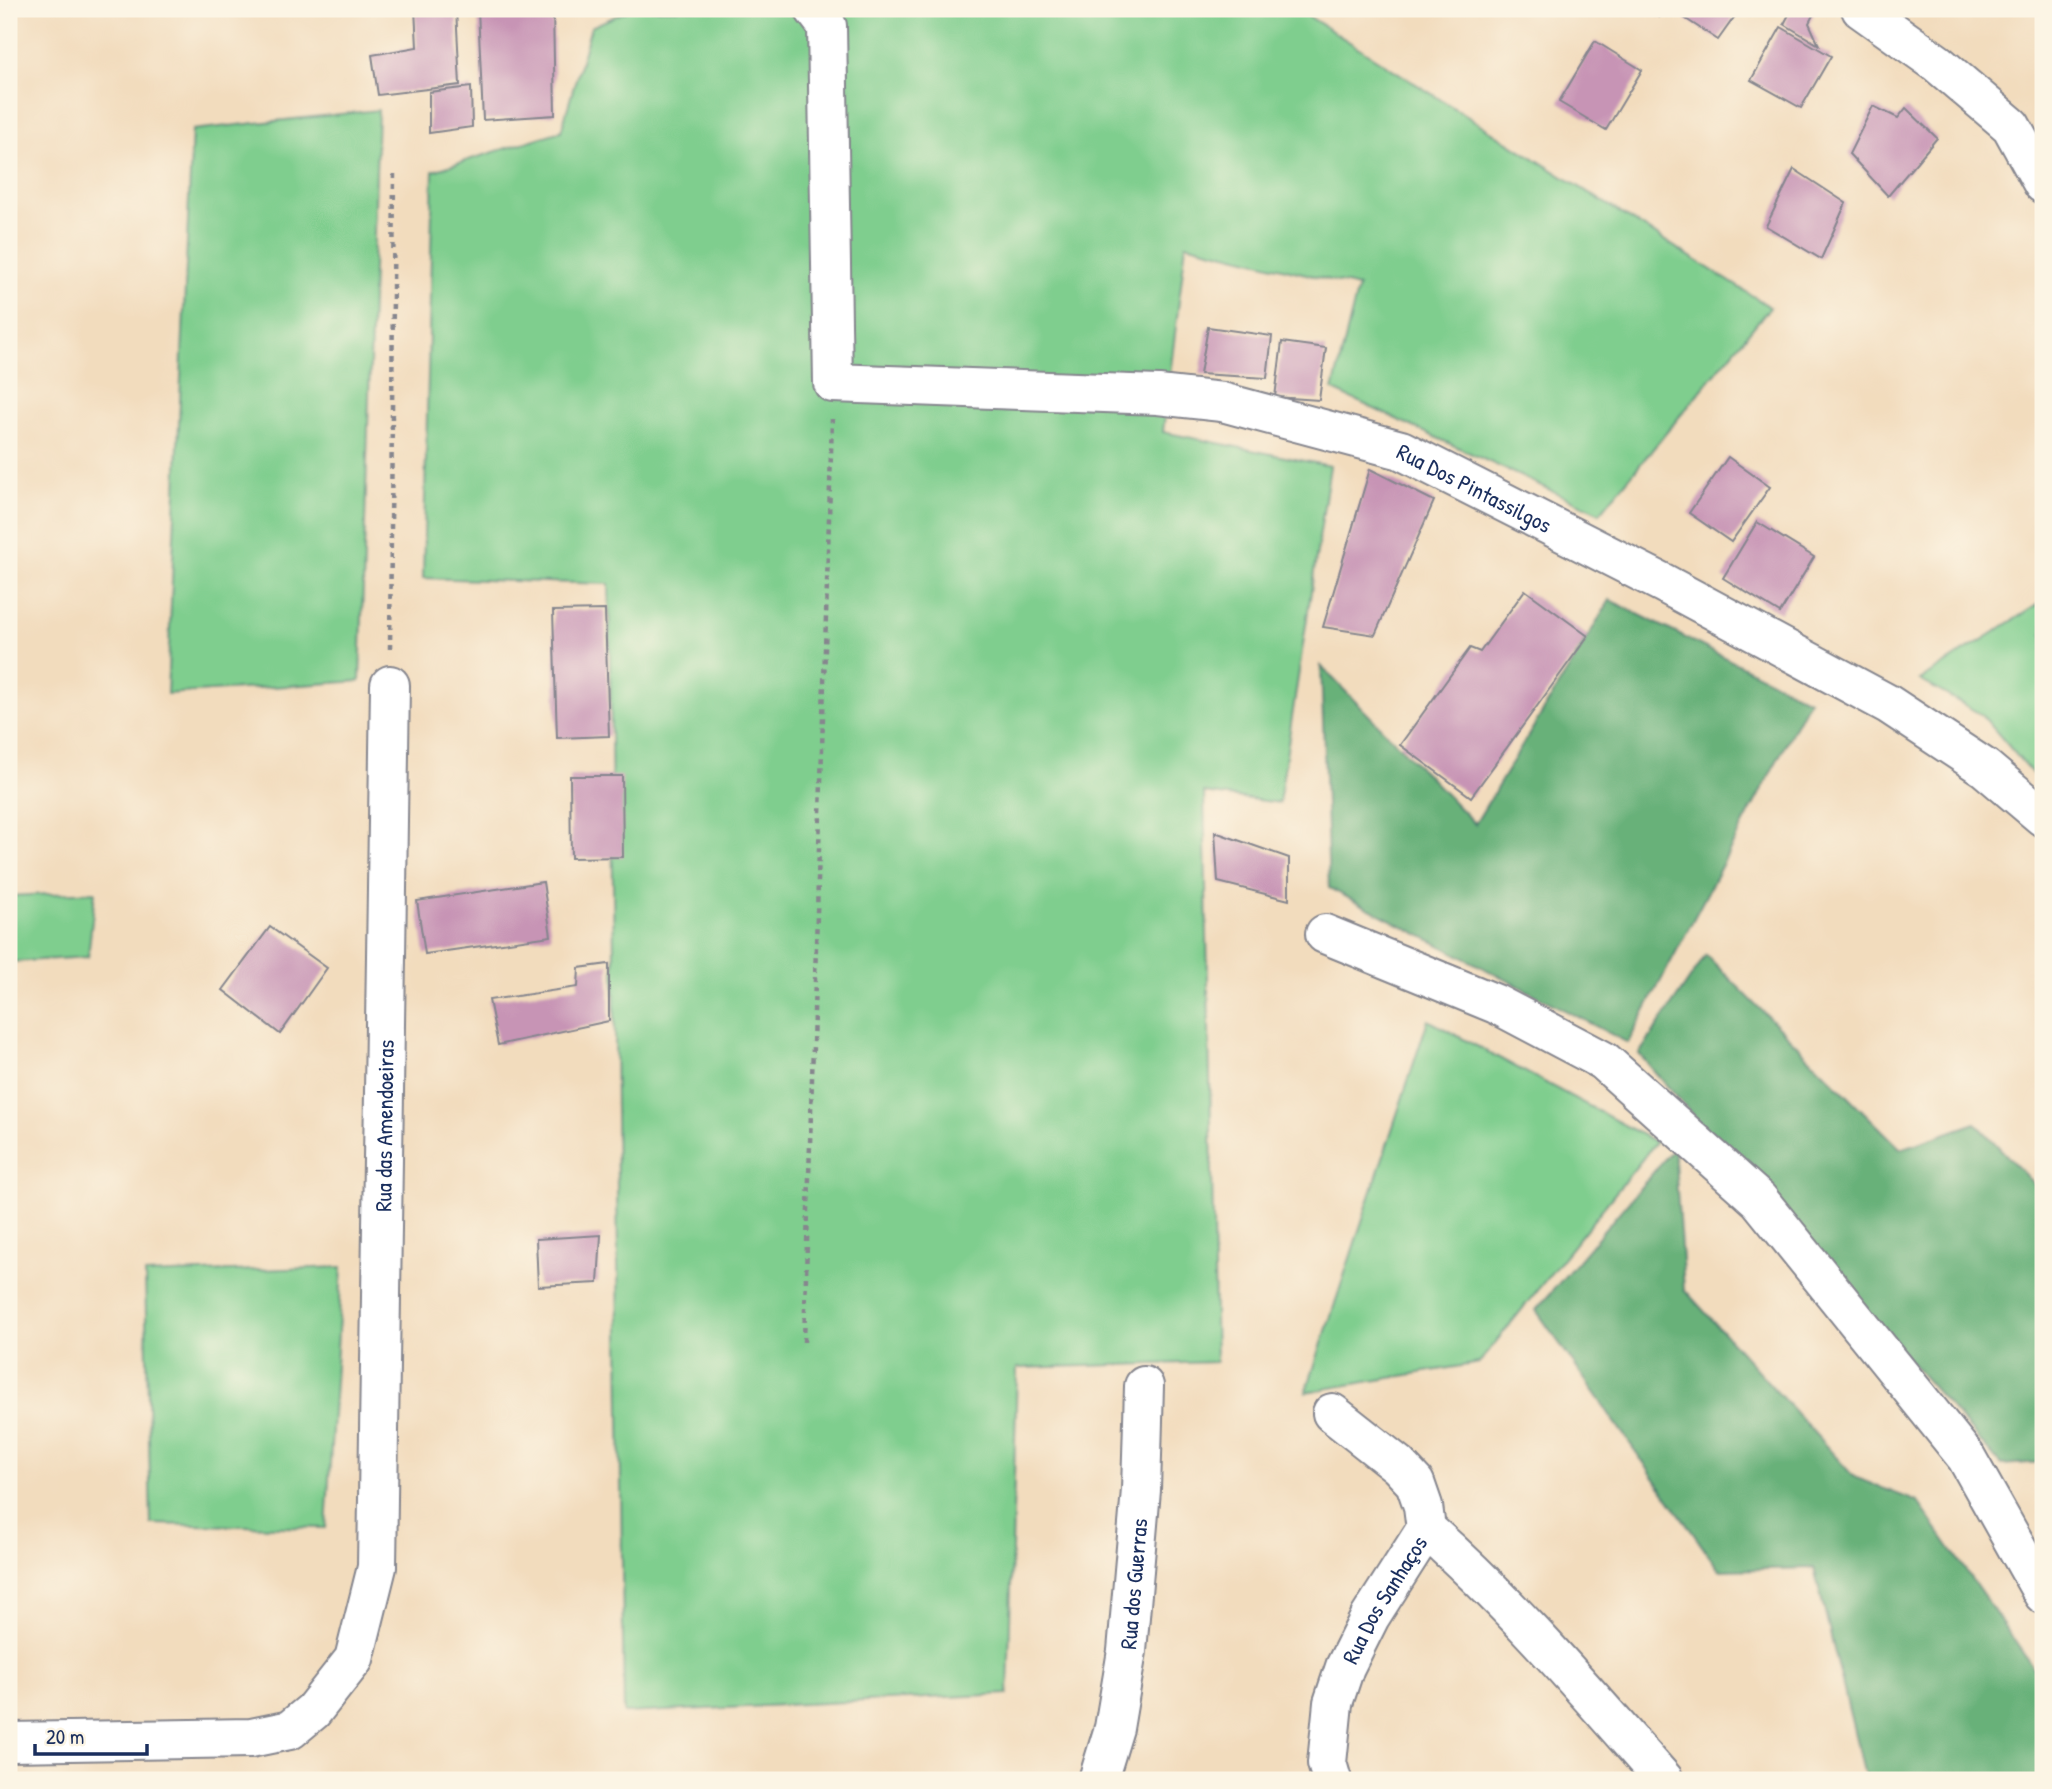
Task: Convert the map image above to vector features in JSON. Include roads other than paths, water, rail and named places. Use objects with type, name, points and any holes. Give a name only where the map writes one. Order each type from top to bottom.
[{"type":"street","name":"Rua Dos Pintassilgos","points":[[814,9],[827,26],[833,383],[1158,395],[1222,402],[1401,450],[1663,583],[1888,704],[1985,768],[2043,817]]},
{"type":"street","points":[[1861,9],[1937,62],[2011,126],[2043,184]]},
{"type":"street","name":"Rua das Amendoeiras","points":[[9,1742],[251,1738],[290,1730],[313,1711],[354,1659],[377,1567],[390,685]]},
{"type":"street","points":[[1325,934],[1496,1004],[1604,1061],[1759,1199],[1966,1457],[2043,1594]]},
{"type":"street","name":"Rua dos Guerras","points":[[1098,1780],[1114,1728],[1127,1651],[1141,1490],[1144,1386]]},
{"type":"street","name":"Rua Dos Sanhaços","points":[[1332,1413],[1398,1465],[1415,1483],[1423,1506],[1426,1529],[1370,1617],[1345,1667],[1333,1703],[1327,1763],[1332,1780]]},
{"type":"street","points":[[1426,1529],[1466,1564],[1506,1606],[1664,1780]]}]
